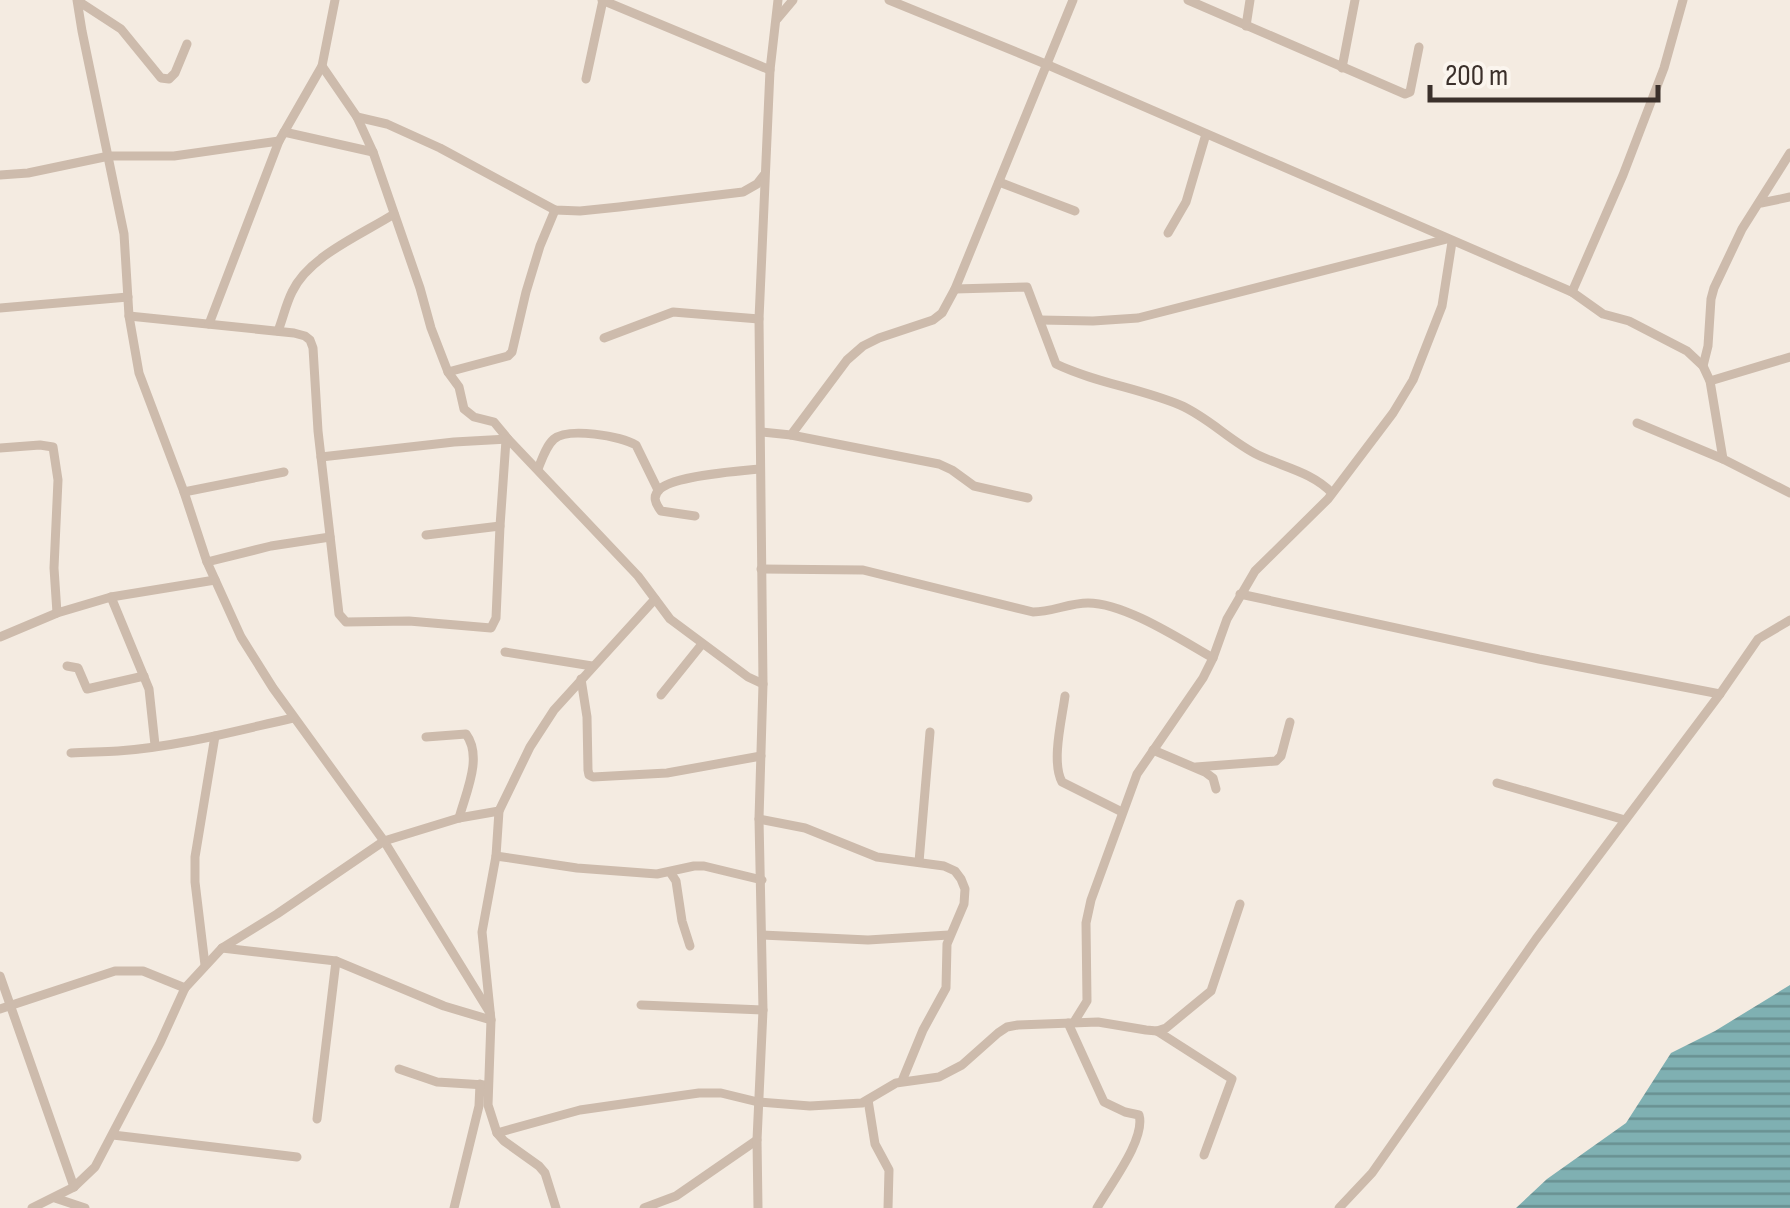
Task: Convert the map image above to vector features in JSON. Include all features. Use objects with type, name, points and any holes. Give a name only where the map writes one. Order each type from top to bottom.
[{"type":"street","points":[[209,324],[282,137],[322,66],[335,0]]},
{"type":"street","points":[[586,79],[602,0],[770,70]]},
{"type":"street","points":[[758,1208],[756,1140],[763,1010],[759,819],[764,684],[759,320],[770,70],[778,0]]},
{"type":"street","points":[[776,21],[793,0]]},
{"type":"street","points":[[888,0],[1048,65],[1572,292],[1603,314],[1629,320],[1687,350],[1703,366],[1710,381],[1723,459]]},
{"type":"street","points":[[790,435],[847,360],[864,346],[934,320],[942,312],[1073,0]]},
{"type":"street","points":[[1188,0],[1400,93],[1410,92],[1419,46]]},
{"type":"street","points":[[1246,26],[1250,0]]},
{"type":"street","points":[[1342,68],[1356,0]]},
{"type":"street","points":[[1572,292],[1624,176],[1664,68],[1683,0]]},
{"type":"street","points":[[78,1],[122,29],[162,78],[169,79],[175,73],[187,44]]},
{"type":"street","points":[[78,1],[124,234],[129,316],[139,372],[207,562],[242,636],[293,718],[384,840],[490,1017]]},
{"type":"street","points":[[322,66],[357,117],[373,152],[431,328],[468,414],[494,422],[638,576],[670,619],[748,677],[764,684]]},
{"type":"street","points":[[357,117],[387,124],[440,148],[555,210],[618,208],[743,192],[764,176]]},
{"type":"street","points":[[1168,232],[1186,202],[1206,134]]},
{"type":"street","points":[[0,174],[28,173],[108,156],[174,156],[282,137],[373,152]]},
{"type":"street","points":[[1703,366],[1714,288],[1742,229],[1790,153]]},
{"type":"street","points":[[999,182],[1074,212]]},
{"type":"street","points":[[743,192],[764,209]]},
{"type":"street","points":[[1761,203],[1790,197]]},
{"type":"street","points":[[448,372],[512,352],[526,292],[555,210]]},
{"type":"street","points":[[278,331],[292,291],[310,269],[394,214]]},
{"type":"street","points":[[1040,320],[1138,318],[1450,240]]},
{"type":"street","points":[[1071,1023],[1087,1001],[1086,923],[1091,900],[1137,774],[1203,678],[1227,619],[1254,571],[1332,493],[1412,380],[1442,306],[1450,240]]},
{"type":"street","points":[[954,288],[1027,287],[1056,364],[1183,407],[1241,447],[1315,478],[1332,493]]},
{"type":"street","points":[[0,308],[128,296]]},
{"type":"street","points":[[604,338],[672,312],[759,320]]},
{"type":"street","points":[[129,316],[278,331],[310,340],[339,614],[346,622],[409,621],[491,628],[496,618],[507,439]]},
{"type":"street","points":[[1710,381],[1790,357]]},
{"type":"street","points":[[1637,424],[1723,459],[1790,493]]},
{"type":"street","points":[[762,432],[938,464],[974,486],[1028,498]]},
{"type":"street","points":[[538,469],[557,436],[576,433],[616,438],[639,450],[658,490]]},
{"type":"street","points":[[322,457],[507,439]]},
{"type":"street","points":[[0,448],[54,448],[58,480],[54,568],[57,613]]},
{"type":"street","points":[[695,516],[661,511],[656,504],[658,490],[700,477],[759,469]]},
{"type":"street","points":[[184,492],[284,472]]},
{"type":"street","points":[[426,535],[500,526]]},
{"type":"street","points":[[207,562],[271,546],[330,538]]},
{"type":"street","points":[[760,569],[863,570],[1033,612],[1080,603],[1101,604],[1166,631],[1214,658]]},
{"type":"street","points":[[0,637],[57,613],[111,597],[215,580]]},
{"type":"street","points":[[1240,594],[1720,694]]},
{"type":"street","points":[[111,597],[151,698],[155,746]]},
{"type":"street","points":[[454,1208],[484,1085],[490,1017],[482,932],[500,810],[539,730],[655,598]]},
{"type":"street","points":[[1338,1208],[1372,1174],[1536,939],[1758,639],[1790,620]]},
{"type":"street","points":[[662,695],[702,644]]},
{"type":"street","points":[[505,652],[592,666]]},
{"type":"street","points":[[67,666],[78,668],[86,689],[144,676]]},
{"type":"street","points":[[581,679],[588,717],[588,770],[593,777],[667,773],[761,756]]},
{"type":"street","points":[[1065,696],[1058,775],[1062,782],[1122,812]]},
{"type":"street","points":[[71,754],[155,746],[293,718]]},
{"type":"street","points":[[1196,767],[1276,761],[1281,756],[1290,722]]},
{"type":"street","points":[[919,862],[930,732]]},
{"type":"street","points":[[426,737],[466,734],[474,745],[459,818]]},
{"type":"street","points":[[204,965],[194,882],[195,857],[215,736]]},
{"type":"street","points":[[1152,750],[1196,767],[1213,778],[1216,789]]},
{"type":"street","points":[[1497,784],[1625,820]]},
{"type":"street","points":[[32,1208],[74,1187],[95,1168],[185,988],[222,948],[384,840],[500,810]]},
{"type":"street","points":[[759,819],[805,828],[877,858],[944,866],[962,879],[964,904],[949,935],[946,988],[902,1081]]},
{"type":"street","points":[[496,856],[656,874],[704,866],[762,880]]},
{"type":"street","points":[[670,872],[676,881],[690,946]]},
{"type":"street","points":[[1157,1031],[1211,991],[1240,904]]},
{"type":"street","points":[[762,935],[890,940],[949,935]]},
{"type":"street","points":[[222,948],[336,961],[444,1006],[490,1017]]},
{"type":"street","points":[[317,1119],[336,961]]},
{"type":"street","points":[[5,1006],[115,970],[143,971],[185,988]]},
{"type":"street","points":[[0,976],[5,1006],[74,1187]]},
{"type":"street","points":[[641,1005],[763,1010]]},
{"type":"street","points":[[1071,1023],[1104,1102],[1138,1115],[1142,1126],[1098,1208]]},
{"type":"street","points":[[497,1133],[580,1110],[712,1092],[758,1102],[852,1104],[868,1100],[902,1081],[940,1077],[962,1065],[1006,1028],[1109,1023],[1157,1031],[1232,1079],[1204,1155]]},
{"type":"street","points":[[398,1069],[436,1082],[484,1085]]},
{"type":"street","points":[[484,1085],[497,1133],[545,1173],[556,1208]]},
{"type":"street","points":[[868,1100],[874,1144],[889,1170],[888,1208]]},
{"type":"street","points":[[113,1135],[297,1157]]},
{"type":"street","points":[[644,1208],[676,1196],[756,1140]]},
{"type":"street","points":[[54,1198],[84,1208]]},
{"type":"water","points":[[1790,985],[1790,1208],[1516,1208],[1547,1179],[1626,1123],[1671,1053]]}]
